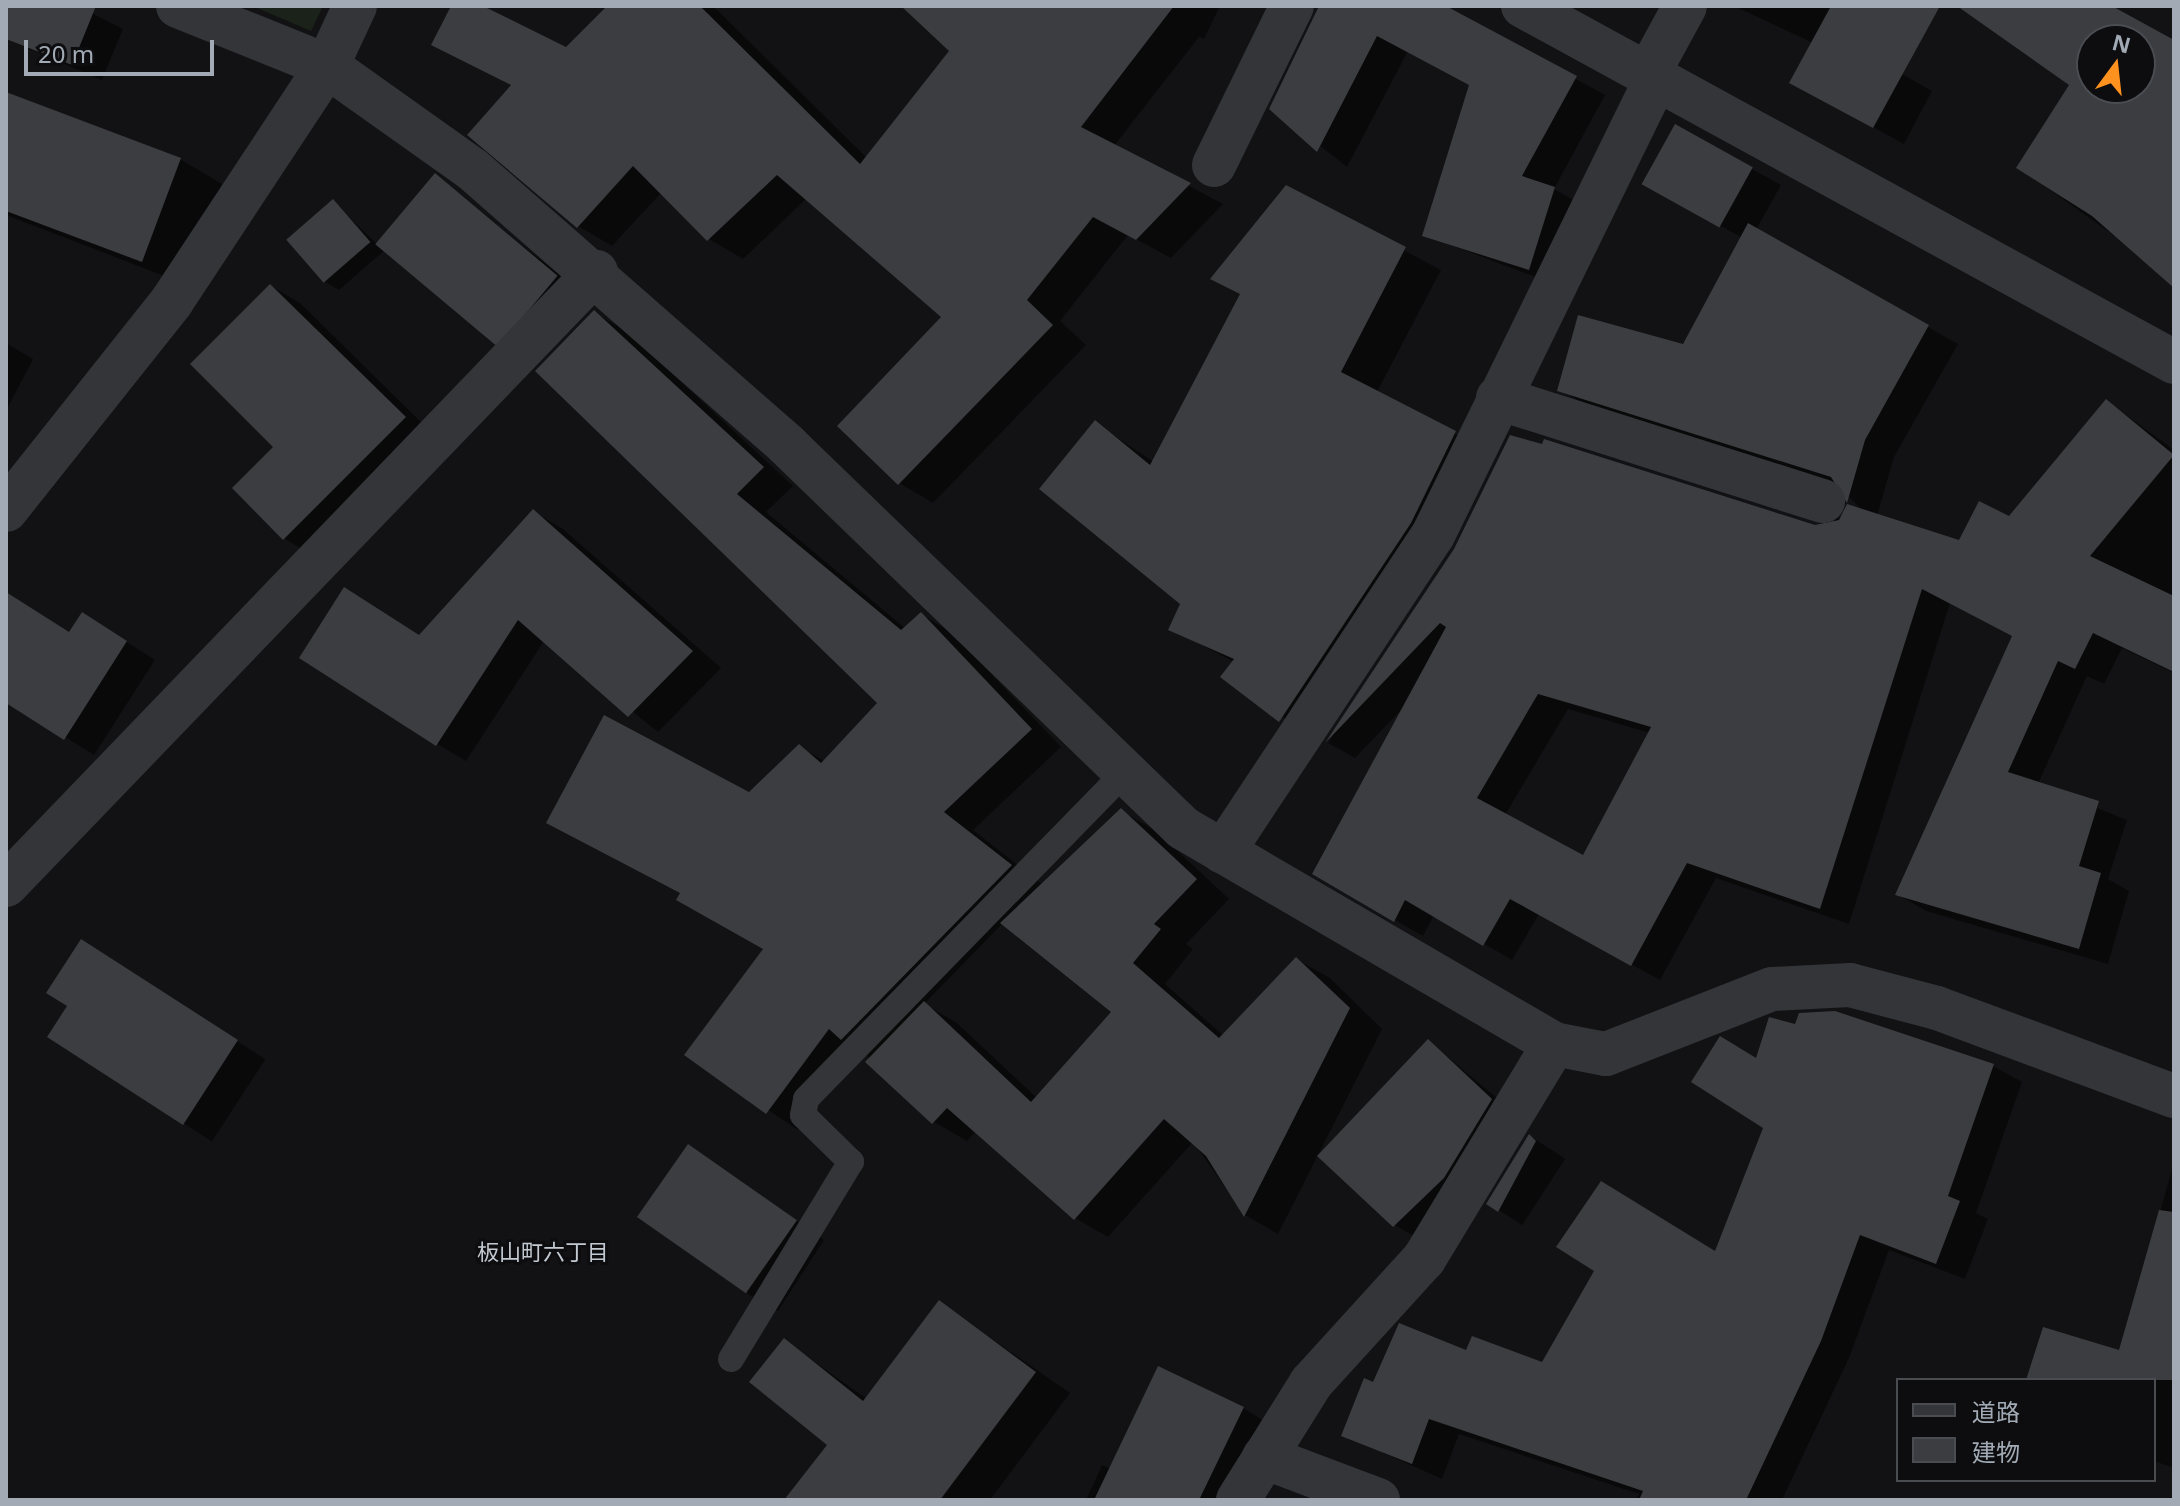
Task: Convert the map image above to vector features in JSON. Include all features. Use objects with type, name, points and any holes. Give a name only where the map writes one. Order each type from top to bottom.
[{"type":"street","points":[[178,6],[327,66],[472,169],[596,272],[1183,828],[1554,1044],[1606,1054],[1772,989],[1850,985],[1937,1008],[2174,1096]]},
{"type":"street","points":[[6,510],[172,301],[327,66],[355,6]]},
{"type":"street","points":[[1214,165],[1292,6]]},
{"type":"street","points":[[1523,6],[2174,362]]},
{"type":"street","points":[[1223,852],[1433,535],[1685,6]]},
{"type":"street","points":[[6,885],[596,272]]},
{"type":"street","points":[[1498,398],[1823,501]]},
{"type":"street","points":[[1238,1500],[1311,1383],[1424,1259],[1554,1044]]},
{"type":"street","points":[[1264,1457],[1378,1500]]},
{"type":"lane","points":[[731,1359],[851,1162],[803,1115],[806,1099],[1126,771]]},
{"type":"shaded area","points":[[252,6],[323,6],[311,31]]},
{"type":"building","points":[[6,6],[96,6],[72,65],[6,39]]},
{"type":"building","points":[[451,6],[483,6],[566,47],[607,6],[700,6],[860,164],[949,51],[901,6],[1174,6],[1081,127],[1191,183],[1136,240],[1093,217],[1027,300],[1053,325],[898,485],[837,426],[941,317],[777,175],[707,241],[633,166],[577,228],[467,135],[511,85],[431,45]]},
{"type":"building","points":[[1319,6],[1446,6],[1577,76],[1522,176],[1555,187],[1529,270],[1422,236],[1469,85],[1377,36],[1317,152],[1269,109]]},
{"type":"building","points":[[1831,6],[1940,6],[1873,128],[1789,83]]},
{"type":"building","points":[[1957,6],[2112,6],[2145,24],[2076,24],[2076,104],[2156,104],[2156,30],[2174,40],[2174,288],[2092,216],[2016,168],[2069,85]]},
{"type":"building","points":[[6,92],[181,158],[142,262],[6,211]]},
{"type":"building","points":[[1675,124],[1753,167],[1719,227],[1642,184]]},
{"type":"building","points":[[435,173],[558,276],[498,347],[375,244]]},
{"type":"building","points":[[1286,185],[1406,247],[1341,372],[1456,431],[1411,523],[1279,722],[1220,677],[1234,659],[1168,630],[1180,604],[1039,489],[1095,420],[1150,465],[1240,294],[1210,279]]},
{"type":"building","points":[[333,199],[370,242],[324,283],[286,240]]},
{"type":"building","points":[[1748,223],[1929,325],[1865,440],[1847,503],[1831,477],[1557,391],[1578,315],[1683,344]]},
{"type":"building","points":[[270,284],[406,417],[283,540],[232,488],[273,447],[190,364]]},
{"type":"building","points":[[594,310],[764,467],[737,494],[901,630],[921,612],[1032,729],[944,812],[1012,865],[841,1040],[829,1029],[766,1114],[684,1055],[763,949],[676,900],[680,893],[546,823],[604,715],[749,792],[799,744],[821,763],[877,703],[535,371]]},
{"type":"building","points":[[2106,399],[2174,455],[2090,556],[2174,596],[2174,672],[2093,633],[2075,669],[2058,661],[2008,772],[2099,801],[2079,866],[2101,873],[2079,949],[1895,895],[2012,636],[1922,589],[1820,909],[1687,863],[1631,966],[1510,899],[1483,946],[1405,900],[1394,922],[1312,874],[1446,627],[1440,623],[1325,743],[1454,549],[1510,435],[1542,444],[1544,439],[1815,525],[1839,520],[1847,504],[1959,540],[1979,501],[2009,516]],"holes":[[[1538,694],[1651,727],[1583,855],[1477,798]]]},
{"type":"building","points":[[533,509],[693,651],[628,717],[518,620],[436,746],[299,658],[344,587],[419,635]]},
{"type":"building","points":[[6,592],[69,632],[82,612],[127,641],[64,740],[6,703]]},
{"type":"building","points":[[1121,808],[1197,879],[1154,924],[1161,929],[1133,963],[1219,1038],[1296,957],[1350,1008],[1244,1217],[1206,1156],[1164,1119],[1074,1220],[947,1108],[932,1124],[865,1062],[924,1001],[1031,1102],[1111,1012],[1000,923]]},
{"type":"building","points":[[81,939],[238,1040],[183,1125],[47,1037],[67,1006],[46,993]]},
{"type":"building","points":[[1835,1011],[1994,1064],[1948,1196],[1960,1201],[1936,1264],[1860,1235],[1821,1341],[1746,1500],[1639,1500],[1643,1491],[1429,1419],[1412,1464],[1341,1436],[1364,1378],[1373,1382],[1399,1323],[1466,1350],[1472,1336],[1542,1362],[1594,1271],[1556,1247],[1601,1181],[1715,1251],[1763,1128],[1691,1082],[1720,1036],[1756,1058],[1769,1017],[1795,1024],[1799,1013]]},
{"type":"building","points":[[1428,1039],[1492,1099],[1444,1178],[1393,1227],[1317,1156]]},
{"type":"building","points":[[1529,1134],[1536,1141],[1498,1212],[1486,1204]]},
{"type":"building","points":[[688,1144],[797,1220],[746,1293],[637,1217]]},
{"type":"building","points":[[2159,1210],[2174,1212],[2174,1380],[2027,1378],[2043,1327],[2119,1350]]},
{"type":"building","points":[[939,1300],[1036,1372],[940,1500],[784,1500],[827,1445],[749,1382],[784,1338],[863,1401]]},
{"type":"building","points":[[1158,1366],[1244,1407],[1199,1500],[1094,1500]]},
{"type":"district","name":"板山町六丁目","points":[[543,1252]]}]
